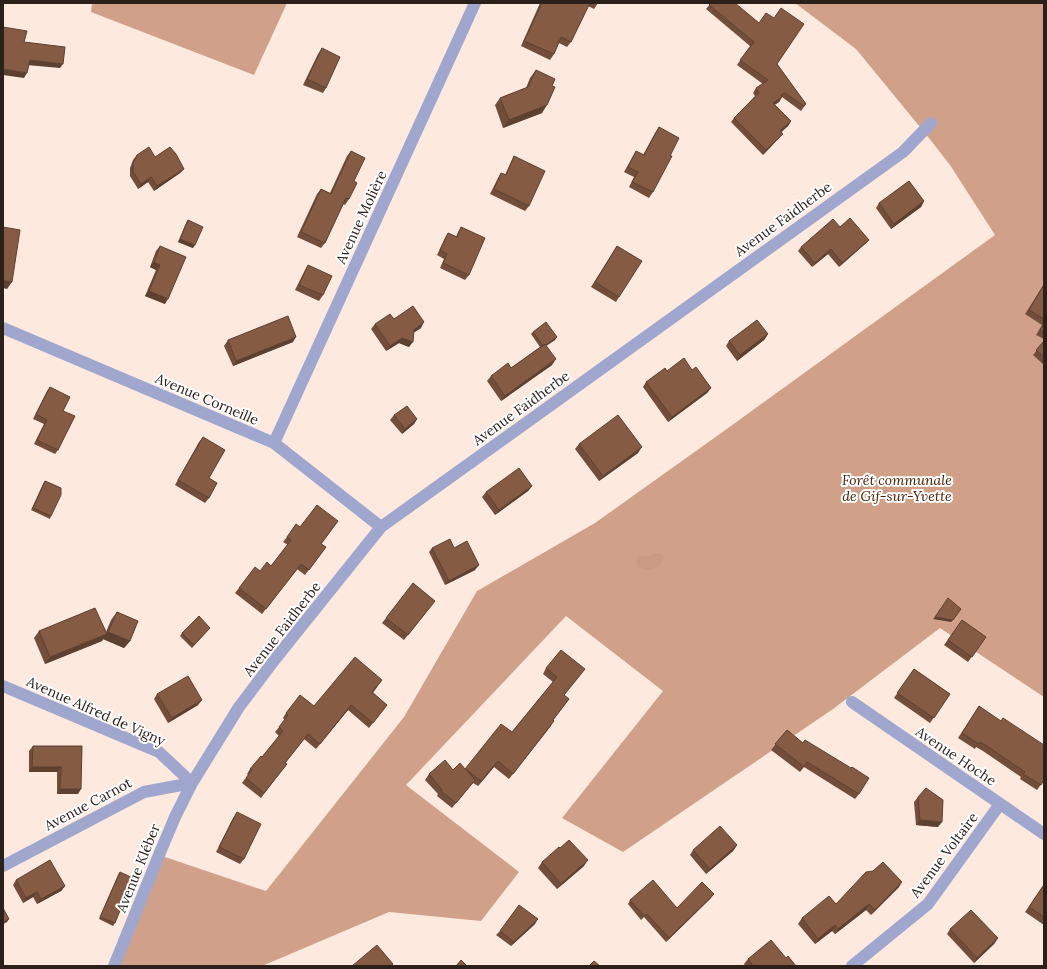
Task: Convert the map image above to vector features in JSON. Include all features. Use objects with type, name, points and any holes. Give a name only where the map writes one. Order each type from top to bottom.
[{"type":"street","name":"Avenue Molière","points":[[274,443],[475,3]]},
{"type":"street","name":"Avenue Faidherbe","points":[[192,783],[239,707],[276,658],[381,527],[903,152],[931,123]]},
{"type":"street","name":"Avenue Corneille","points":[[3,328],[274,443],[381,527]]},
{"type":"street","name":"Avenue Alfred de Vigny","points":[[3,686],[159,752],[192,783]]},
{"type":"street","name":"Avenue Hoche","points":[[852,702],[1044,834]]},
{"type":"street","name":"Avenue Carnot","points":[[3,866],[144,792],[192,783]]},
{"type":"street","name":"Avenue Kléber","points":[[114,966],[172,824],[192,783]]},
{"type":"street","name":"Avenue Voltaire","points":[[852,966],[928,904],[1000,804]]},
{"type":"green space","points":[[92,3],[287,3],[254,75],[91,12]]},
{"type":"green space","name":"Forêt communale de Gif-sur-Yvette","points":[[795,3],[1044,3],[1044,697],[940,628],[833,709],[623,852],[562,818],[663,691],[566,616],[406,785],[519,872],[481,921],[389,912],[262,966],[114,966],[159,855],[266,891],[404,717],[477,591],[595,523],[995,235],[950,165],[856,49]]},
{"type":"shaded area","points":[[656,553],[662,554],[664,557],[662,563],[649,570],[638,567],[636,560],[639,555],[650,556]]},
{"type":"building","points":[[542,3],[590,3],[571,42],[561,37],[554,54],[524,41]]},
{"type":"building","points":[[711,3],[735,3],[759,23],[766,13],[774,18],[781,8],[804,24],[777,64],[806,104],[804,106],[785,93],[773,103],[791,121],[780,131],[783,134],[766,150],[734,118],[759,93],[756,88],[768,80],[740,60],[754,42],[709,5]]},
{"type":"building","points":[[3,27],[27,31],[24,42],[65,47],[63,64],[30,60],[27,73],[3,69]]},
{"type":"building","points":[[322,48],[340,57],[326,88],[307,79]]},
{"type":"building","points":[[536,70],[555,79],[552,86],[555,87],[547,105],[509,120],[500,98],[528,87]]},
{"type":"building","points":[[659,127],[679,138],[670,156],[672,156],[653,192],[632,182],[638,172],[628,167],[636,151],[644,155]]},
{"type":"building","points":[[149,147],[155,157],[170,147],[176,154],[184,169],[157,186],[151,177],[141,184],[133,172],[133,163],[137,155]]},
{"type":"building","points":[[351,151],[365,158],[354,181],[357,183],[349,199],[346,198],[325,243],[301,232],[321,189],[331,194]]},
{"type":"building","points":[[514,156],[545,171],[529,206],[494,189],[501,173],[506,175]]},
{"type":"building","points":[[909,181],[924,201],[894,224],[879,203]]},
{"type":"building","points":[[850,218],[869,240],[842,263],[831,249],[815,263],[801,247],[833,219],[840,227]]},
{"type":"building","points":[[188,220],[203,227],[195,245],[180,239]]},
{"type":"building","points":[[3,227],[20,230],[12,282],[3,280]]},
{"type":"building","points":[[461,227],[485,238],[469,275],[443,263],[447,254],[440,250],[448,233],[457,237]]},
{"type":"building","points":[[160,246],[186,257],[168,299],[149,291],[160,265],[154,262]]},
{"type":"building","points":[[617,246],[642,261],[619,297],[595,282]]},
{"type":"building","points":[[308,265],[332,276],[323,295],[299,285]]},
{"type":"building","points":[[1044,286],[1044,319],[1029,310]]},
{"type":"building","points":[[413,306],[424,322],[414,330],[413,342],[402,338],[390,346],[375,324],[390,314],[394,319]]},
{"type":"building","points":[[288,316],[296,337],[236,361],[228,340]]},
{"type":"building","points":[[757,320],[768,334],[740,355],[729,341]]},
{"type":"building","points":[[546,322],[557,337],[543,346],[533,332]]},
{"type":"building","points":[[1044,323],[1044,333],[1040,330]]},
{"type":"building","points":[[1044,341],[1044,357],[1036,350]]},
{"type":"building","points":[[545,344],[556,359],[505,396],[491,376],[508,363],[511,368]]},
{"type":"building","points":[[684,358],[692,370],[696,367],[711,388],[672,417],[646,382],[665,368],[667,371]]},
{"type":"building","points":[[50,387],[70,397],[63,411],[75,416],[58,450],[37,440],[47,420],[36,414]]},
{"type":"building","points":[[407,406],[417,419],[405,429],[394,415]]},
{"type":"building","points":[[618,415],[642,447],[603,476],[579,444]]},
{"type":"building","points":[[203,437],[225,450],[209,478],[217,483],[209,498],[178,480]]},
{"type":"building","points":[[519,468],[532,486],[499,510],[486,492]]},
{"type":"building","points":[[45,481],[61,488],[61,495],[51,516],[33,508]]},
{"type":"building","points":[[317,505],[338,521],[321,544],[326,547],[309,570],[301,564],[266,609],[239,588],[255,567],[260,571],[267,562],[271,566],[291,540],[287,537],[296,524],[300,527]]},
{"type":"building","points":[[450,539],[454,548],[467,541],[479,565],[449,581],[432,548]]},
{"type":"building","points":[[413,583],[435,601],[408,635],[386,618]]},
{"type":"building","points":[[948,598],[961,609],[953,620],[935,617]]},
{"type":"building","points":[[95,608],[107,634],[50,657],[39,631]]},
{"type":"building","points":[[117,612],[138,621],[130,641],[108,632]]},
{"type":"building","points":[[199,616],[210,628],[194,645],[182,633]]},
{"type":"building","points":[[962,620],[986,637],[972,657],[948,640]]},
{"type":"building","points":[[561,650],[585,669],[564,695],[569,699],[553,720],[554,721],[513,774],[498,761],[481,781],[466,769],[475,780],[456,803],[441,791],[442,790],[429,774],[445,760],[453,770],[460,763],[465,769],[501,724],[512,732],[557,677],[546,668]]},
{"type":"building","points":[[355,657],[382,680],[372,692],[387,705],[373,723],[351,705],[320,744],[308,734],[264,793],[246,778],[252,770],[250,769],[283,731],[279,727],[288,715],[286,713],[300,695],[314,706]]},
{"type":"building","points":[[914,669],[950,694],[934,718],[897,693]]},
{"type":"building","points":[[188,676],[202,700],[172,718],[157,694]]},
{"type":"building","points":[[979,706],[1001,721],[1003,718],[1044,745],[1044,780],[1041,785],[1023,774],[1025,772],[987,746],[980,742],[979,744],[962,733]]},
{"type":"building","points":[[787,730],[803,743],[805,740],[869,778],[859,794],[807,762],[804,767],[775,744]]},
{"type":"building","points":[[33,746],[82,746],[81,789],[60,789],[61,767],[32,767]]},
{"type":"building","points":[[926,788],[943,800],[942,822],[920,820],[918,797]]},
{"type":"building","points":[[237,812],[261,824],[244,859],[219,847]]},
{"type":"building","points":[[720,826],[737,845],[710,869],[693,850]]},
{"type":"building","points":[[569,840],[588,860],[561,884],[542,862]]},
{"type":"building","points":[[50,860],[65,886],[41,899],[37,892],[26,898],[16,880]]},
{"type":"building","points":[[883,862],[902,882],[875,910],[869,904],[838,929],[835,925],[818,939],[802,918],[829,896],[836,904],[866,872],[873,871]]},
{"type":"building","points":[[120,872],[133,878],[115,923],[100,917]]},
{"type":"building","points":[[653,880],[677,908],[702,882],[714,894],[669,938],[647,914],[644,916],[630,900]]},
{"type":"building","points":[[1043,886],[1044,887],[1044,917],[1029,907]]},
{"type":"building","points":[[519,905],[538,919],[514,942],[500,931]]},
{"type":"building","points":[[3,908],[9,919],[3,922]]},
{"type":"building","points":[[971,910],[998,938],[977,958],[950,929]]},
{"type":"building","points":[[771,940],[786,958],[788,956],[796,966],[753,966],[748,959]]},
{"type":"building","points":[[377,945],[393,964],[391,966],[352,966]]},
{"type":"building","points":[[461,960],[467,966],[456,966]]},
{"type":"building","points":[[594,961],[600,966],[589,966]]}]
